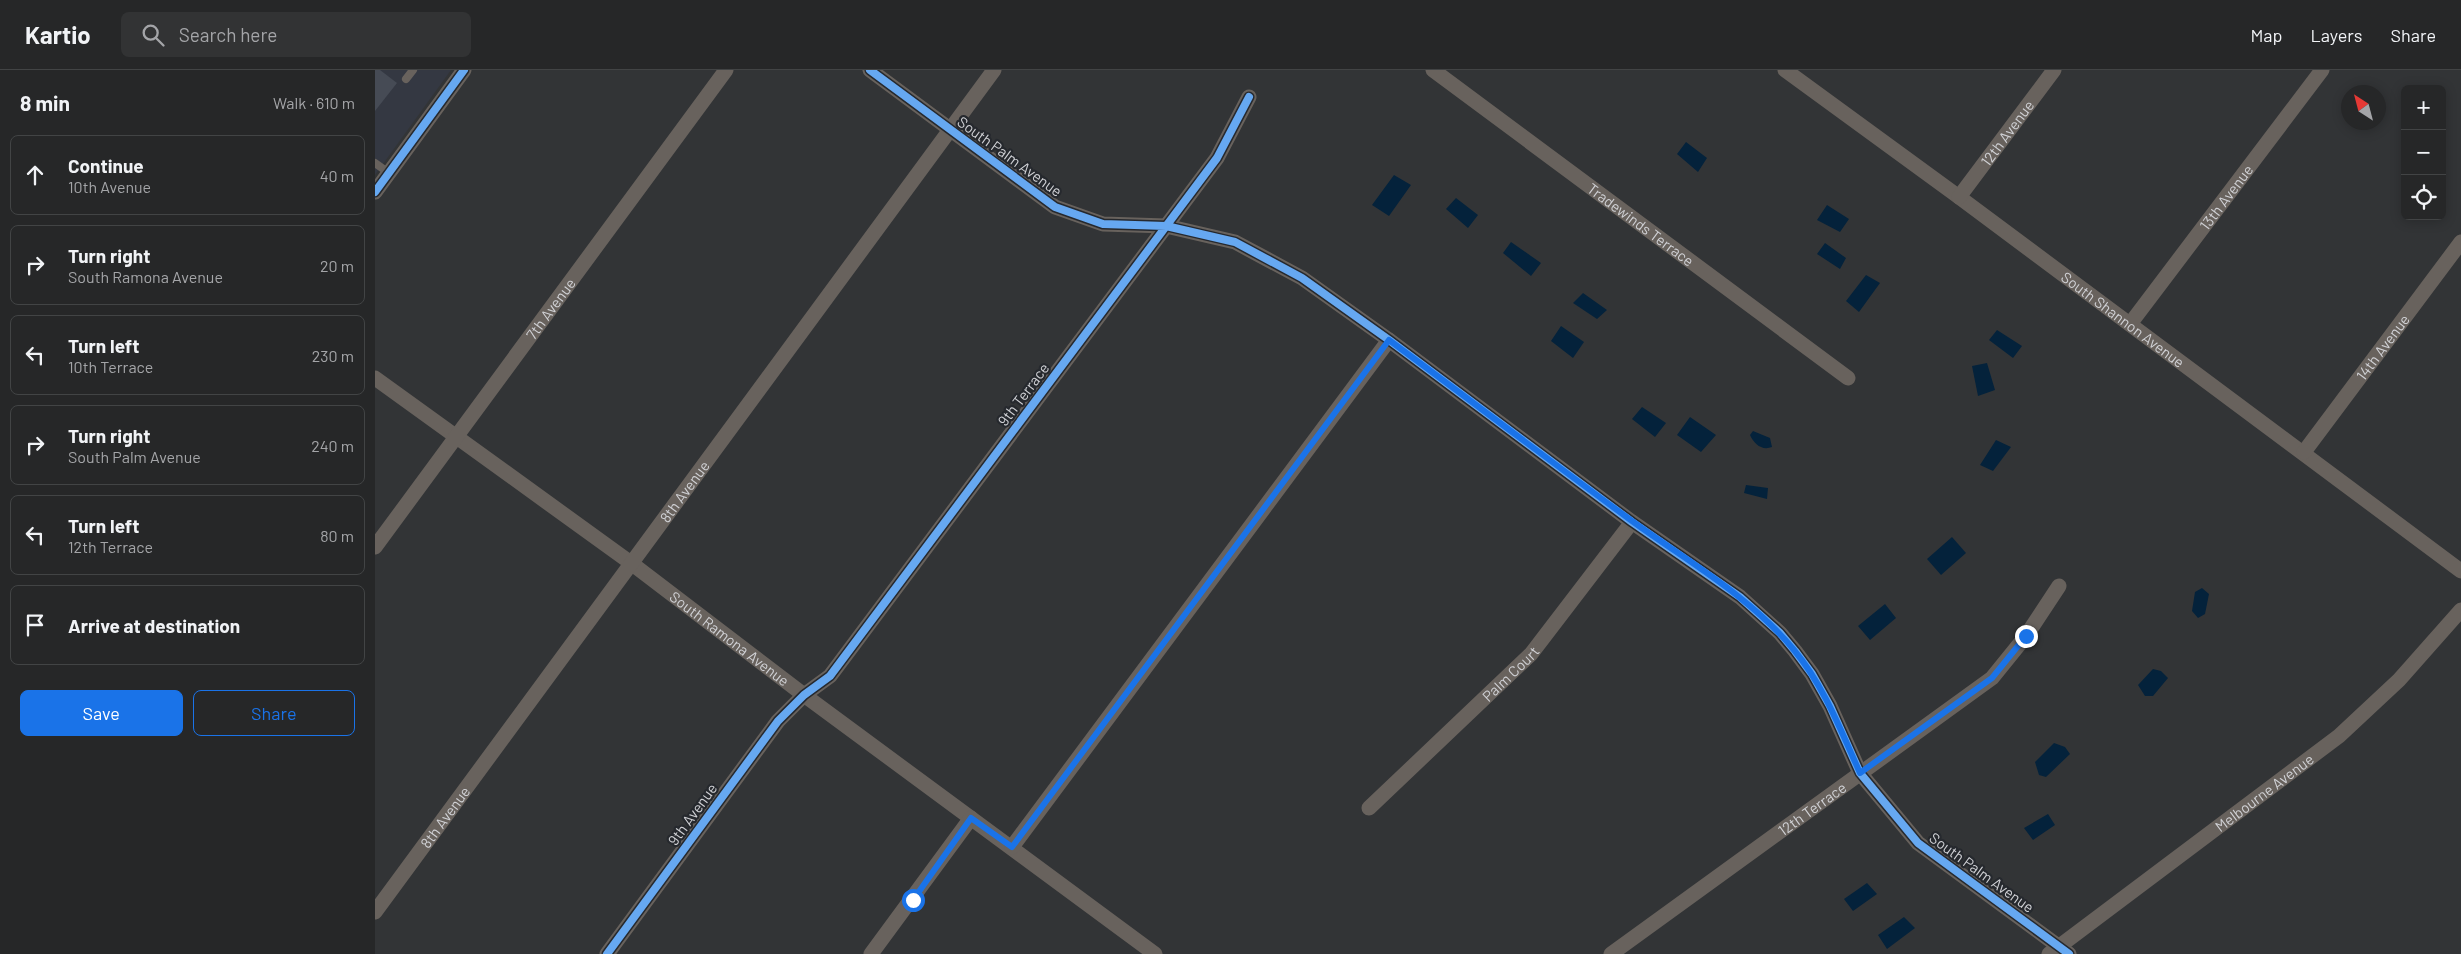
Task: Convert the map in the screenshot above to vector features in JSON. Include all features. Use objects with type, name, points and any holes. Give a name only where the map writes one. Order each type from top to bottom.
[{"type":"street","points":[[375,192],[464,70]]},
{"type":"street","name":"7th Avenue","points":[[375,547],[725,70]]},
{"type":"street","name":"South Palm Avenue","points":[[870,70],[1055,207],[1103,224],[1166,226],[1235,242],[1302,278],[1389,340],[1633,522],[1740,597],[1780,634],[1812,674],[1830,706],[1860,773],[1918,843],[2059,951]]},
{"type":"street","name":"8th Avenue","points":[[375,912],[994,70]]},
{"type":"street","name":"Tradewinds Terrace","points":[[1433,70],[1849,378]]},
{"type":"street","name":"12th Avenue","points":[[1959,197],[2054,70]]},
{"type":"street","name":"13th Avenue","points":[[2130,324],[2322,70]]},
{"type":"street","name":"South Shannon Avenue","points":[[1788,71],[2304,452],[2461,571]]},
{"type":"street","name":"9th Terrace","points":[[804,695],[830,676],[1217,158],[1249,97]]},
{"type":"street","name":"14th Avenue","points":[[2304,452],[2461,242]]},
{"type":"street","points":[[1012,847],[1389,340]]},
{"type":"street","name":"South Ramona Avenue","points":[[375,378],[631,563],[804,695],[1012,847],[1148,952]]},
{"type":"street","name":"Palm Court","points":[[1369,808],[1531,654],[1633,522]]},
{"type":"street","name":"12th Terrace","points":[[1611,954],[1992,678],[2026,636],[2059,586]]},
{"type":"street","name":"Melbourne Avenue","points":[[2059,951],[2339,736],[2399,680],[2461,610]]},
{"type":"street","name":"9th Avenue","points":[[607,954],[778,721],[804,695]]},
{"type":"street","points":[[871,954],[971,818]]},
{"type":"lane","points":[[406,79],[413,70]]},
{"type":"lane","points":[[375,163],[389,173]]},
{"type":"shaded area","points":[[375,70],[451,70],[375,175]]},
{"type":"water","points":[[1686,142],[1707,158],[1698,172],[1677,154]]},
{"type":"water","points":[[1394,175],[1411,185],[1389,216],[1372,205]]},
{"type":"water","points":[[1456,198],[1478,215],[1468,228],[1446,209]]},
{"type":"water","points":[[1827,205],[1849,219],[1840,232],[1817,220]]},
{"type":"water","points":[[1511,242],[1541,263],[1531,276],[1503,253]]},
{"type":"water","points":[[1825,243],[1846,258],[1840,269],[1817,254]]},
{"type":"water","points":[[1866,275],[1880,283],[1859,312],[1846,301]]},
{"type":"water","points":[[1583,293],[1607,310],[1597,319],[1573,303]]},
{"type":"water","points":[[1561,326],[1584,342],[1573,358],[1551,341]]},
{"type":"water","points":[[1997,330],[2022,346],[2013,358],[1989,340]]},
{"type":"water","points":[[1987,363],[1995,390],[1978,396],[1972,366]]},
{"type":"water","points":[[1642,407],[1666,423],[1655,437],[1632,419]]},
{"type":"water","points":[[1690,417],[1716,435],[1701,452],[1677,435]]},
{"type":"water","points":[[1753,431],[1770,438],[1772,447],[1765,448],[1756,444],[1750,435]]},
{"type":"water","points":[[1996,440],[2011,447],[1993,471],[1980,465]]},
{"type":"water","points":[[1746,485],[1768,488],[1767,499],[1744,493]]},
{"type":"water","points":[[1952,537],[1966,553],[1941,575],[1927,559]]},
{"type":"water","points":[[2202,588],[2209,594],[2205,614],[2198,618],[2192,611],[2195,592]]},
{"type":"water","points":[[1885,604],[1896,618],[1870,640],[1858,626]]},
{"type":"water","points":[[2153,669],[2161,671],[2168,678],[2153,696],[2145,696],[2138,685]]},
{"type":"water","points":[[2054,743],[2065,747],[2070,754],[2046,777],[2039,775],[2035,762]]},
{"type":"water","points":[[2048,814],[2055,825],[2033,840],[2024,828]]},
{"type":"water","points":[[1867,883],[1877,894],[1853,911],[1844,899]]},
{"type":"water","points":[[1904,917],[1915,928],[1887,949],[1878,935]]},
{"type":"building","points":[[375,70],[380,70],[397,83],[375,111]]},
{"type":"cycle path","points":[[375,192],[464,70]]},
{"type":"cycle path","points":[[870,70],[1055,207],[1103,224],[1166,226],[1235,242],[1302,278],[1389,340],[1632,522],[1740,597],[1780,633],[1812,674],[1830,706],[1860,773],[1918,843],[2069,954]]},
{"type":"cycle path","points":[[607,954],[778,721],[804,695],[830,676],[1217,158],[1249,97]]},
{"type":"route","points":[[913,900],[971,818],[1012,847],[1389,340],[1633,522],[1740,597],[1768,622],[1795,651],[1812,674],[1830,706],[1860,773],[1992,678],[2026,636]]}]
